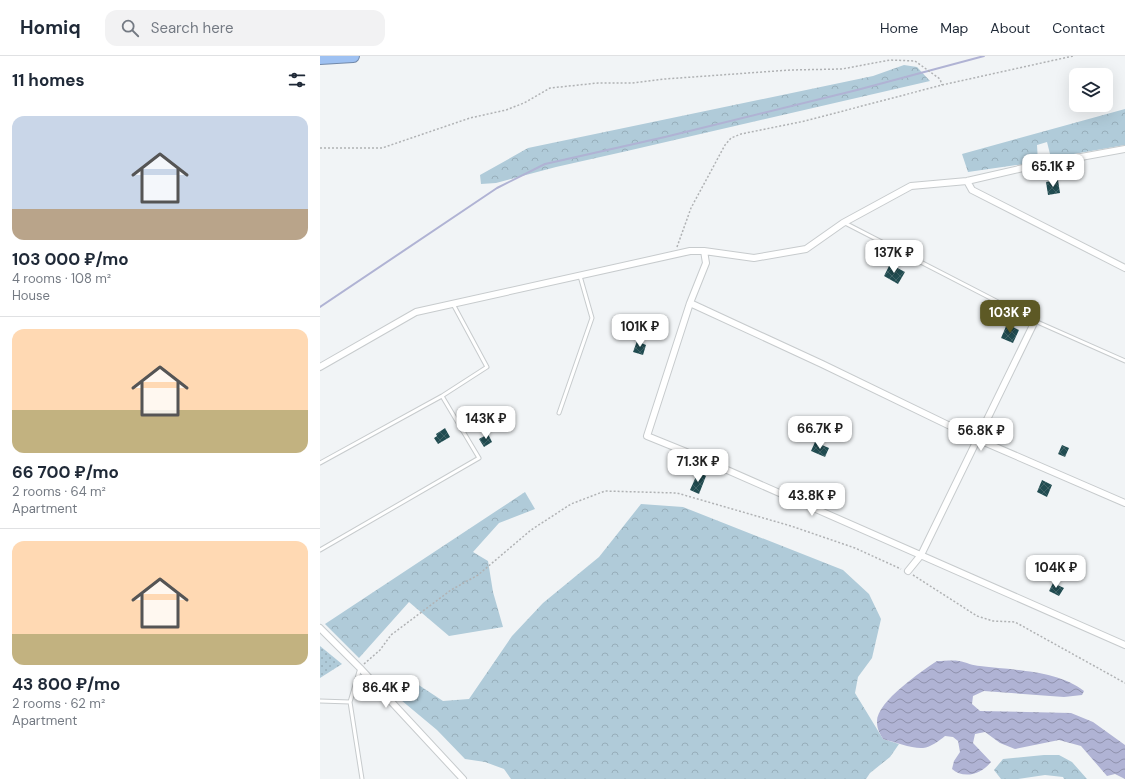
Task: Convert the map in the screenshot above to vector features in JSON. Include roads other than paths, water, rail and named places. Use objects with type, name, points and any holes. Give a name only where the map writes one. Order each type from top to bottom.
[{"type":"highway","points":[[320,58],[353,56]]},
{"type":"street","points":[[320,367],[416,312],[690,251],[704,251],[754,258],[806,249],[843,223],[911,186],[967,182],[1032,166],[1125,149]]},
{"type":"street","points":[[967,182],[972,190],[1125,268]]},
{"type":"street","points":[[704,251],[706,263],[690,303],[647,436],[1125,645]]},
{"type":"street","points":[[690,303],[822,364],[977,439],[1125,503]]},
{"type":"street","points":[[908,572],[921,556],[1035,320]]},
{"type":"street","points":[[320,628],[360,668],[463,779]]},
{"type":"lane","points":[[843,223],[1035,320],[1125,361]]},
{"type":"lane","points":[[559,413],[592,318],[580,276]]},
{"type":"lane","points":[[320,463],[442,396],[487,367],[453,304]]},
{"type":"lane","points":[[320,550],[479,458],[442,396]]},
{"type":"lane","points":[[360,668],[350,702],[362,779]]},
{"type":"lane","points":[[320,701],[350,702]]},
{"type":"water","points":[[937,661],[959,661],[977,666],[1034,672],[1061,679],[1073,684],[1084,691],[1082,695],[1064,697],[984,691],[973,696],[972,704],[980,711],[1071,713],[1093,722],[1125,745],[1125,779],[1115,774],[1107,776],[1081,746],[1059,740],[1015,749],[1000,743],[985,732],[975,734],[973,743],[991,762],[977,773],[967,775],[956,772],[952,769],[954,761],[960,752],[958,741],[953,737],[945,736],[938,742],[923,748],[883,739],[878,729],[877,722],[884,705],[901,688]]},
{"type":"waterway","points":[[320,307],[497,188],[545,164],[665,137],[857,90],[984,56]]}]
